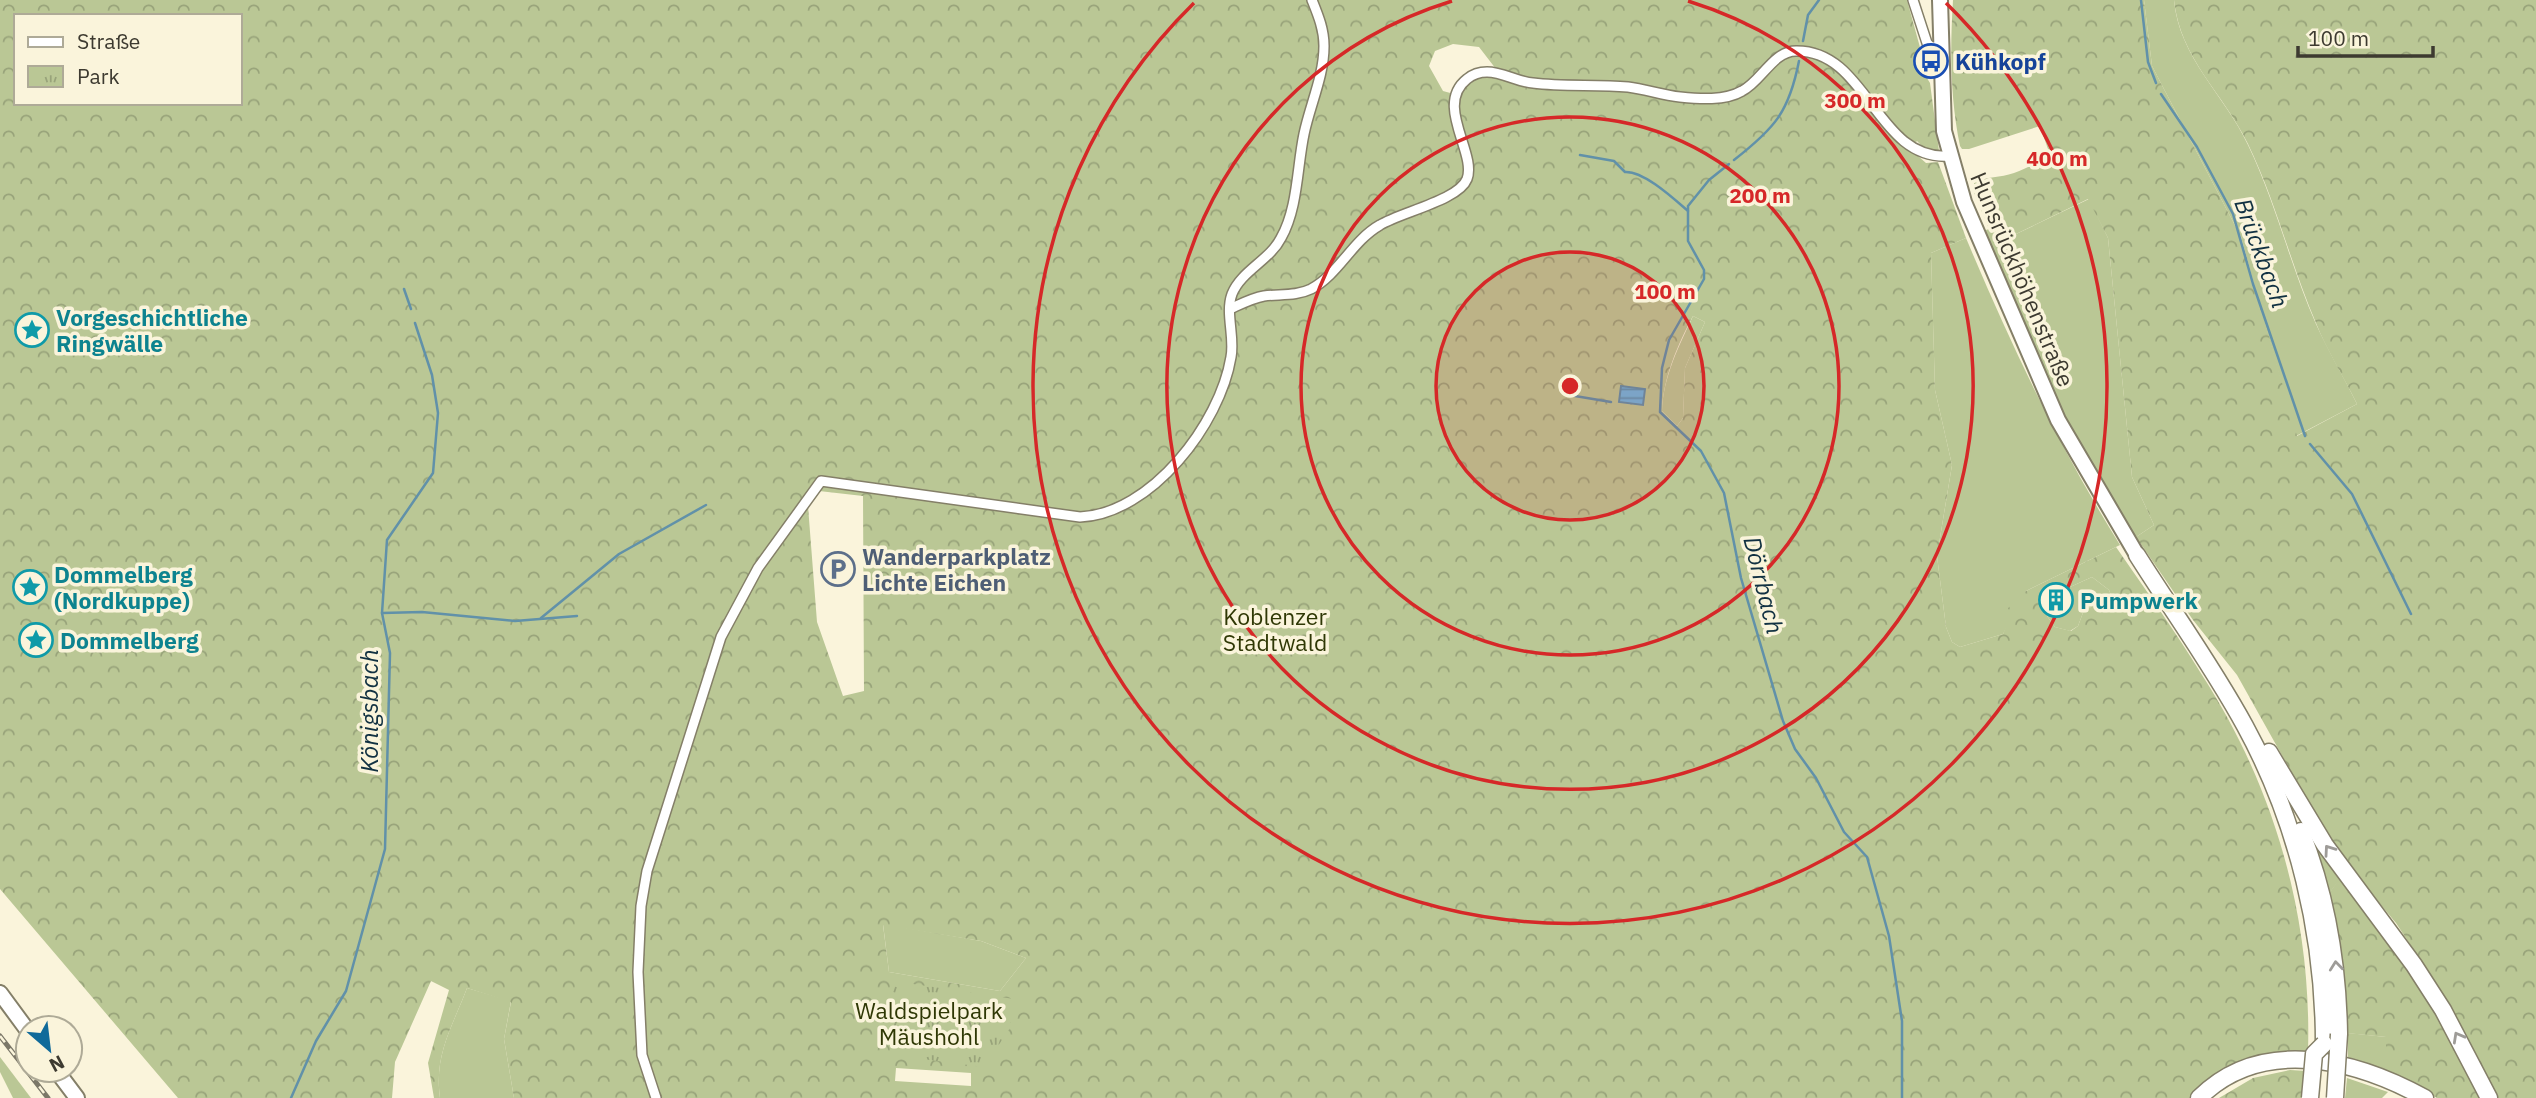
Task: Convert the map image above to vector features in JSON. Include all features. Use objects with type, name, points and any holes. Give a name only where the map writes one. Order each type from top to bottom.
[{"type":"highway","points":[[2137,555],[2212,655],[2325,845],[2422,976],[2489,1098]]},
{"type":"highway","points":[[2137,555],[2246,729],[2295,844],[2314,920],[2335,1098]]},
{"type":"highway","points":[[2269,752],[2305,842],[2329,918],[2337,979],[2320,1098]]},
{"type":"highway","points":[[2310,1098],[2314,1054],[2329,1037]]},
{"type":"highway","points":[[2199,1098],[2226,1078],[2252,1068],[2276,1060],[2301,1059],[2326,1061],[2377,1074],[2425,1098]]},
{"type":"highway","points":[[2213,1098],[2254,1074],[2302,1066],[2350,1076],[2405,1098]]},
{"type":"main road","name":"Hunsrückhöhenstraße","points":[[1940,0],[1942,105],[1949,156],[1979,242],[2039,379],[2076,454],[2137,555]]},
{"type":"main road","points":[[0,993],[16,1014]]},
{"type":"street","points":[[656,1098],[642,1055],[639,986],[641,906],[647,871],[717,646],[758,568],[818,482],[854,484],[1066,517],[1098,516],[1115,511],[1138,498],[1169,469],[1193,441],[1221,397],[1232,354],[1231,297],[1237,285],[1275,249],[1286,226],[1304,134],[1324,55],[1322,26],[1312,0]]},
{"type":"street","points":[[1913,0],[1927,43],[1931,47],[1939,47]]},
{"type":"street","points":[[1230,309],[1255,298],[1298,293],[1314,287],[1326,279],[1352,247],[1380,225],[1459,190],[1467,178],[1469,168],[1458,132],[1458,92],[1463,82],[1481,72],[1534,84],[1627,87],[1682,97],[1721,97],[1743,91],[1784,54],[1805,52],[1830,60],[1841,68],[1890,129],[1917,150],[1930,157],[1949,156]]},
{"type":"green space","name":"Koblenzer Stadtwald","points":[[0,0],[1907,0],[1921,51],[1917,62],[1930,83],[1939,151],[1927,151],[1917,141],[1910,149],[1926,163],[1938,162],[1966,238],[1931,253],[1935,390],[1952,465],[1937,556],[1946,627],[1952,642],[1960,647],[2003,634],[2007,624],[2004,612],[2026,591],[2116,547],[2202,675],[2228,718],[2250,763],[2284,856],[2303,952],[2308,1002],[2308,1052],[2289,1053],[2192,1098],[514,1098],[504,1039],[511,1002],[467,988],[442,1054],[440,1098],[434,1098],[428,1063],[449,990],[431,981],[395,1062],[392,1098],[178,1098],[0,889]],"holes":[[[1453,44],[1479,47],[1496,69],[1469,73],[1454,94],[1443,91],[1429,66],[1435,51]],[[1693,316],[1705,322],[1685,368],[1683,418],[1677,426],[1662,411],[1663,399],[1672,362]],[[819,491],[863,496],[864,691],[843,696],[817,622],[808,506]],[[2092,577],[2109,590],[2112,598],[2084,610],[2078,626],[2071,631],[2055,627],[2047,616],[2046,598]],[[883,925],[981,941],[1026,958],[1000,991],[889,972]],[[896,1068],[971,1073],[971,1086],[895,1081]]]},
{"type":"green space","points":[[1953,0],[2144,0],[2152,66],[2241,237],[2297,436],[2357,404],[2316,323],[2267,188],[2248,144],[2194,58],[2178,21],[2174,0],[2536,0],[2536,1098],[2496,1098],[2448,1002],[2396,923],[2344,861],[2326,834],[2237,675],[2193,620],[2136,537],[2154,525],[2132,477],[2108,238],[2088,199],[2014,235],[1989,229],[1974,193],[1974,183],[2009,175],[2050,155],[2040,126],[1969,149],[1962,149],[1960,146],[1952,73]]},
{"type":"green space","points":[[2144,0],[2174,0],[2184,40],[2248,145],[2267,189],[2316,324],[2357,404],[2296,436],[2241,237],[2152,66]]},
{"type":"green space","points":[[2089,199],[2108,238],[2132,477],[2154,525],[2136,537],[2068,423],[1983,231],[1989,229],[2014,235]]},
{"type":"green space","points":[[1966,238],[2037,395],[2120,545],[2026,591],[2003,634],[1960,647],[1952,642],[1946,627],[1937,556],[1952,465],[1935,390],[1931,253]]},
{"type":"green space","points":[[1693,316],[1705,322],[1685,368],[1683,418],[1677,426],[1662,411],[1663,398],[1673,362]]},
{"type":"green space","points":[[2092,577],[2109,590],[2112,598],[2084,610],[2078,626],[2070,631],[2055,627],[2047,616],[2046,598]]},
{"type":"green space","points":[[2306,823],[2354,891],[2349,891],[2337,883],[2328,895]]},
{"type":"green space","points":[[2337,882],[2349,891],[2354,891],[2420,983],[2481,1098],[2437,1098],[2386,1070],[2386,1037],[2346,1033],[2328,895]]},
{"type":"green space","points":[[883,924],[981,941],[1026,958],[1000,991],[889,972]]},
{"type":"green space","name":"Waldspielpark Mäushohl","points":[[893,981],[1014,999],[1010,1028],[984,1067],[899,1056],[892,1042]]},
{"type":"green space","points":[[467,988],[511,1001],[504,1039],[514,1098],[440,1098],[442,1054]]},
{"type":"green space","points":[[2348,1033],[2386,1037],[2386,1070],[2348,1061]]},
{"type":"green space","points":[[0,1057],[14,1076],[14,1084],[20,1084],[31,1098],[13,1098],[0,1072]]},
{"type":"green space","points":[[2290,1070],[2307,1071],[2304,1098],[2219,1098],[2253,1078]]},
{"type":"green space","points":[[2347,1078],[2388,1092],[2382,1098],[2345,1098]]},
{"type":"water","points":[[1621,386],[1645,389],[1643,405],[1619,402]]},
{"type":"waterway","points":[[1803,41],[1808,15],[1819,0]]},
{"type":"waterway","name":"Brückbach","points":[[2141,0],[2148,62],[2156,83]]},
{"type":"waterway","points":[[1734,160],[1778,118],[1790,93],[1799,61]]},
{"type":"waterway","name":"Brückbach","points":[[2161,94],[2197,147],[2233,214],[2253,284],[2305,436]]},
{"type":"waterway","name":"Dörrbach","points":[[1580,155],[1614,161],[1625,172],[1641,176],[1658,186],[1688,211],[1688,241],[1704,270],[1704,279],[1669,340],[1662,368],[1660,412],[1701,451],[1724,493],[1741,578],[1783,721],[1795,749],[1816,778],[1844,832],[1867,857],[1889,936],[1902,1021],[1902,1098]]},
{"type":"waterway","points":[[1688,211],[1688,206],[1709,180],[1729,164]]},
{"type":"waterway","name":"Königsbach","points":[[404,289],[411,309]]},
{"type":"waterway","name":"Königsbach","points":[[291,1098],[316,1041],[346,991],[385,849],[390,653],[382,613],[387,540],[433,473],[438,413],[432,375],[415,323]]},
{"type":"waterway","points":[[1569,395],[1611,402]]},
{"type":"waterway","name":"Brückbach","points":[[2310,444],[2352,494],[2411,614]]},
{"type":"waterway","points":[[541,618],[619,554],[706,505]]},
{"type":"waterway","points":[[382,613],[422,612],[515,621],[577,616]]},
{"type":"railway","points":[[0,1036],[48,1098]]},
{"type":"place","name":"Kühkopf","points":[[1931,61]]},
{"type":"place","name":"Vorgeschichtliche Ringwälle","points":[[32,330]]},
{"type":"place","name":"Wanderparkplatz Lichte Eichen","points":[[838,569]]},
{"type":"place","name":"Dommelberg (Nordkuppe)","points":[[30,587]]},
{"type":"place","name":"Pumpwerk","points":[[2056,600]]},
{"type":"place","name":"Dommelberg","points":[[36,640]]}]
